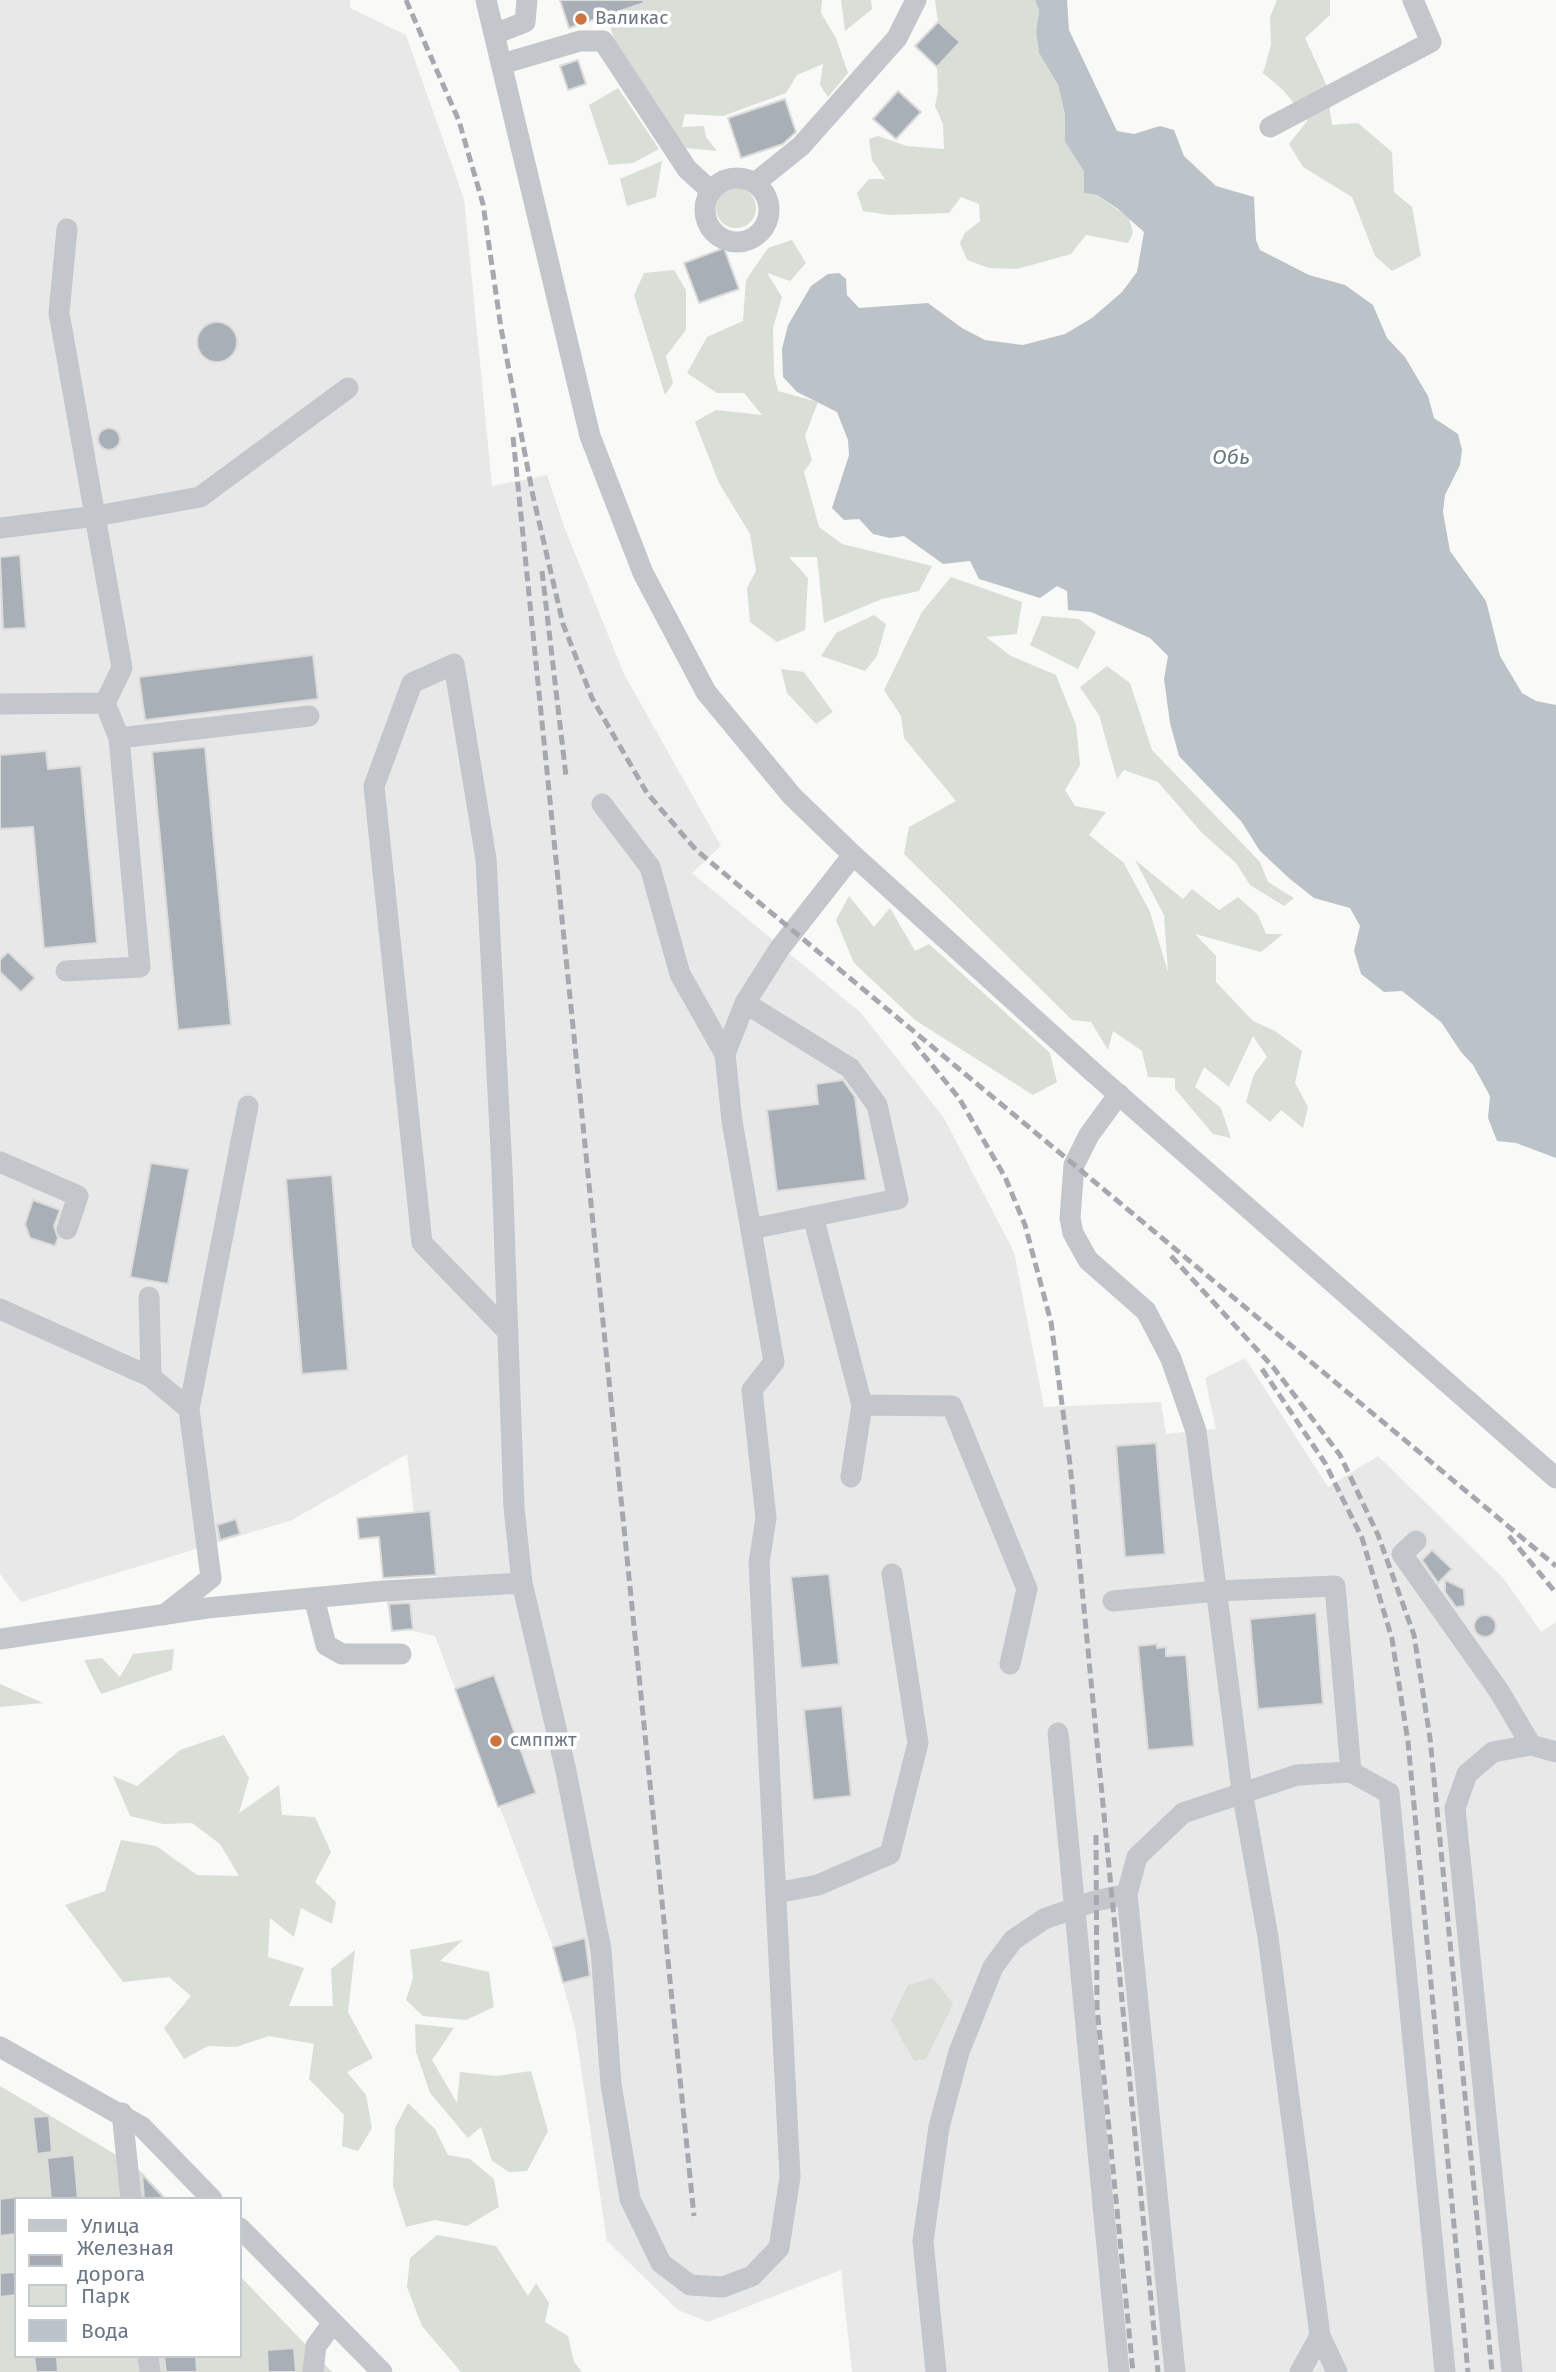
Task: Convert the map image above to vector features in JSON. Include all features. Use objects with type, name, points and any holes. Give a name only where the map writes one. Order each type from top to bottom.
[{"type":"street","points":[[486,0],[587,423],[643,573],[685,658],[727,722],[792,796],[853,855],[1119,1094],[1556,1478]]},
{"type":"street","points":[[495,34],[525,22],[527,0]]},
{"type":"street","points":[[755,183],[801,146],[897,38],[916,0]]},
{"type":"street","points":[[1270,127],[1431,42],[1413,0]]},
{"type":"street","points":[[502,64],[580,41],[603,41],[687,169],[711,191]]},
{"type":"street","points":[[731,178],[755,183],[766,196],[767,221],[758,234],[743,242],[726,240],[708,223],[705,207],[711,191],[731,178]]},
{"type":"street","points":[[66,971],[140,967],[119,738],[105,703],[122,668],[59,313],[67,229]]},
{"type":"street","points":[[0,528],[96,516],[200,497],[348,388]]},
{"type":"street","points":[[507,1331],[422,1243],[374,786],[412,683],[454,664],[486,859],[507,1331],[514,1507],[522,1583],[566,1771],[601,1950],[611,2084],[630,2199],[662,2263],[690,2285],[723,2287],[752,2276],[779,2248],[790,2177],[759,1563],[766,1518],[751,1390],[774,1362],[732,1121],[725,1054],[680,974],[650,867],[601,804]]},
{"type":"street","points":[[0,704],[105,703]]},
{"type":"street","points":[[119,738],[309,716]]},
{"type":"street","points":[[725,1054],[745,1003],[780,948],[853,855]]},
{"type":"street","points":[[745,1003],[850,1068],[877,1105],[898,1199],[751,1229]]},
{"type":"street","points":[[1119,1094],[1089,1135],[1074,1165],[1070,1218],[1073,1233],[1088,1259],[1146,1311],[1171,1360],[1196,1431],[1242,1791],[1268,1937],[1320,2336],[1337,2372]]},
{"type":"street","points":[[164,1615],[211,1578],[189,1409],[248,1105]]},
{"type":"street","points":[[0,1162],[78,1196],[67,1229]]},
{"type":"street","points":[[813,1216],[862,1405],[851,1477]]},
{"type":"street","points":[[149,1297],[151,1377]]},
{"type":"street","points":[[0,1309],[151,1377],[189,1409]]},
{"type":"street","points":[[862,1405],[952,1406],[1027,1588],[1010,1664]]},
{"type":"street","points":[[1416,1541],[1402,1553],[1499,1691],[1531,1745]]},
{"type":"street","points":[[776,1893],[818,1885],[890,1854],[918,1743],[892,1574]]},
{"type":"street","points":[[0,1639],[164,1615],[314,1598],[522,1583]]},
{"type":"street","points":[[1113,1601],[1217,1591],[1335,1586],[1351,1772]]},
{"type":"street","points":[[314,1598],[326,1645],[342,1654],[401,1654]]},
{"type":"street","points":[[1058,1733],[1119,2372]]},
{"type":"street","points":[[1512,2372],[1455,1808],[1467,1774],[1493,1752],[1531,1745],[1556,1752]]},
{"type":"street","points":[[1175,2372],[1127,1894],[1137,1857],[1183,1813],[1242,1791],[1297,1775],[1351,1772],[1389,1793],[1445,2372]]},
{"type":"street","points":[[936,2372],[923,2241],[939,2127],[958,2052],[993,1967],[1013,1940],[1044,1919],[1127,1894]]},
{"type":"street","points":[[0,2048],[122,2113],[142,2127],[210,2197]]},
{"type":"street","points":[[122,2113],[131,2197]]},
{"type":"street","points":[[242,2230],[382,2372]]},
{"type":"street","points":[[313,2372],[316,2346],[332,2324]]},
{"type":"street","points":[[1300,2372],[1320,2336]]},
{"type":"shaded area","points":[[0,0],[350,0],[350,8],[406,35],[464,199],[492,486],[547,475],[565,529],[624,674],[721,846],[692,873],[861,1013],[944,1118],[1014,1252],[1044,1407],[1161,1402],[1166,1434],[1216,1429],[1205,1378],[1245,1358],[1328,1487],[1378,1456],[1504,1579],[1541,1632],[1556,1622],[1556,2372],[852,2372],[841,2270],[708,2322],[678,2310],[607,2241],[575,2028],[553,1947],[435,1636],[408,1630],[392,1631],[383,1584],[437,1579],[431,1512],[414,1513],[407,1454],[292,1520],[21,1602],[0,1574]]},
{"type":"green space","points":[[634,0],[822,0],[821,13],[836,38],[848,73],[828,97],[820,85],[823,64],[797,75],[786,93],[723,116],[685,114],[682,127],[704,126],[706,137],[717,151],[686,148],[672,132],[614,39],[607,17],[623,4]]},
{"type":"green space","points":[[841,0],[871,0],[872,9],[845,31]]},
{"type":"green space","points":[[935,0],[1035,0],[1039,10],[1036,32],[1039,53],[1058,85],[1065,115],[1065,142],[1085,171],[1084,193],[1097,195],[1129,218],[1133,233],[1128,243],[1086,235],[1071,254],[1017,269],[989,268],[967,260],[960,243],[965,233],[980,221],[979,204],[961,197],[949,213],[889,215],[863,211],[857,193],[869,179],[885,179],[872,160],[869,139],[878,136],[907,146],[944,149],[943,124],[935,106],[938,91],[937,67],[960,42],[938,22]]},
{"type":"green space","points":[[1277,0],[1330,0],[1330,15],[1305,38],[1326,84],[1332,125],[1358,123],[1392,152],[1394,192],[1412,207],[1421,256],[1392,271],[1375,256],[1352,197],[1303,167],[1289,144],[1308,120],[1283,90],[1263,73],[1271,45],[1270,17]]},
{"type":"green space","points":[[618,88],[659,149],[633,163],[609,165],[589,105]]},
{"type":"green space","points":[[662,161],[656,197],[627,206],[620,179]]},
{"type":"green space","points":[[736,188],[744,189],[750,194],[755,200],[755,216],[750,222],[744,227],[736,228],[728,227],[722,222],[717,216],[716,208],[717,200],[722,194],[728,189]]},
{"type":"green space","points":[[792,240],[806,263],[790,281],[767,273],[782,297],[773,328],[774,374],[778,391],[818,402],[805,436],[812,460],[804,472],[819,527],[842,544],[932,566],[919,591],[882,599],[824,623],[817,557],[789,557],[808,578],[805,630],[777,642],[750,622],[747,588],[756,571],[750,534],[719,483],[695,422],[716,410],[762,415],[744,393],[717,393],[687,373],[707,337],[743,321],[746,280],[768,248]]},
{"type":"green space","points":[[674,270],[686,290],[686,330],[666,356],[673,383],[665,395],[634,295],[644,273]]},
{"type":"green space","points":[[951,577],[1022,602],[1017,634],[986,637],[1011,656],[1056,675],[1076,725],[1080,765],[1065,790],[1075,806],[1106,812],[1089,835],[1124,863],[1150,912],[1168,972],[1164,915],[1135,860],[1183,899],[1192,889],[1219,910],[1238,897],[1258,915],[1266,934],[1283,934],[1261,952],[1195,934],[1216,956],[1216,982],[1253,1021],[1275,1031],[1302,1051],[1295,1083],[1308,1107],[1303,1128],[1281,1110],[1270,1122],[1246,1102],[1254,1074],[1267,1057],[1253,1036],[1229,1087],[1204,1067],[1195,1087],[1221,1108],[1231,1138],[1213,1134],[1175,1089],[1175,1078],[1148,1077],[1142,1051],[1113,1031],[1108,1050],[1091,1022],[1072,1020],[904,854],[909,827],[956,801],[904,738],[901,716],[884,690],[922,612]]},
{"type":"green space","points":[[874,615],[886,624],[877,656],[865,671],[821,656],[836,633]]},
{"type":"green space","points":[[1042,616],[1079,619],[1096,632],[1078,669],[1030,645]]},
{"type":"green space","points":[[1107,666],[1130,683],[1152,750],[1260,862],[1268,882],[1294,898],[1284,906],[1250,885],[1236,863],[1202,833],[1158,782],[1124,770],[1117,779],[1099,715],[1080,687]]},
{"type":"green space","points":[[781,669],[804,672],[833,712],[816,724],[787,693]]},
{"type":"green space","points":[[849,896],[874,927],[890,908],[915,951],[929,944],[1050,1053],[1057,1082],[1033,1095],[915,1020],[854,963],[836,920]]},
{"type":"green space","points":[[174,1649],[172,1670],[101,1694],[84,1660],[102,1658],[120,1677],[133,1654]]},
{"type":"green space","points":[[0,1684],[43,1703],[0,1707]]},
{"type":"green space","points":[[224,1735],[249,1778],[239,1813],[279,1785],[282,1815],[315,1817],[331,1852],[315,1882],[336,1902],[332,1924],[301,1908],[294,1937],[270,1918],[268,1957],[304,1968],[289,2006],[333,2006],[331,1969],[355,1950],[348,2012],[373,2058],[347,2072],[366,2095],[372,2128],[358,2151],[342,2146],[344,2115],[309,2079],[314,2044],[269,2036],[236,2047],[208,2046],[184,2059],[164,2028],[191,1996],[169,1977],[123,1982],[65,1905],[105,1891],[121,1840],[156,1846],[197,1875],[239,1876],[220,1844],[192,1823],[163,1824],[130,1816],[113,1776],[137,1786],[180,1750]]},
{"type":"green space","points":[[463,1940],[440,1961],[489,1972],[494,2007],[466,2020],[423,2016],[406,2000],[413,1978],[410,1950]]},
{"type":"green space","points":[[933,1978],[953,2004],[926,2059],[914,2061],[891,2020],[908,1985]]},
{"type":"green space","points":[[415,2024],[454,2028],[432,2060],[457,2103],[460,2072],[496,2076],[531,2071],[548,2131],[527,2171],[509,2172],[492,2161],[481,2127],[468,2138],[430,2093],[416,2052]]},
{"type":"green space","points":[[0,2086],[135,2166],[165,2197],[14,2197],[14,2358],[242,2358],[242,2278],[332,2372],[0,2372]]},
{"type":"green space","points":[[408,2103],[435,2129],[448,2155],[470,2159],[494,2179],[499,2207],[467,2226],[435,2220],[406,2227],[393,2186],[395,2128]]},
{"type":"green space","points":[[437,2235],[496,2246],[528,2296],[536,2283],[549,2303],[545,2322],[568,2336],[574,2362],[582,2372],[461,2372],[422,2326],[407,2287],[410,2258]]},
{"type":"water","name":"Обь","points":[[1035,0],[1067,0],[1069,30],[1117,131],[1134,134],[1160,126],[1174,130],[1184,156],[1216,186],[1254,197],[1256,240],[1260,250],[1309,275],[1345,285],[1373,305],[1387,338],[1405,357],[1428,396],[1434,418],[1458,434],[1462,450],[1460,465],[1445,495],[1443,512],[1450,551],[1486,601],[1500,656],[1522,693],[1536,701],[1556,705],[1556,1158],[1516,1143],[1497,1141],[1488,1118],[1490,1096],[1473,1065],[1441,1022],[1402,991],[1384,992],[1361,974],[1354,951],[1360,926],[1350,908],[1314,898],[1290,879],[1260,851],[1241,821],[1179,756],[1170,723],[1164,679],[1168,656],[1150,638],[1091,612],[1068,610],[1067,591],[1057,586],[1040,598],[979,579],[970,561],[943,564],[904,536],[890,538],[873,534],[859,519],[844,520],[832,508],[849,455],[848,440],[837,412],[797,392],[783,377],[782,349],[788,325],[811,286],[828,274],[839,273],[846,279],[847,295],[859,308],[928,303],[962,328],[985,340],[1023,345],[1065,334],[1092,318],[1122,292],[1137,272],[1144,232],[1097,195],[1084,193],[1084,171],[1065,142],[1065,115],[1058,85],[1039,53],[1036,32],[1039,10]]},
{"type":"building","name":"Валикас","points":[[560,0],[643,0],[644,3],[569,28]]},
{"type":"building","points":[[938,22],[960,42],[937,67],[915,46]]},
{"type":"building","points":[[578,60],[586,84],[568,90],[560,66]]},
{"type":"building","points":[[898,91],[921,112],[896,139],[873,119]]},
{"type":"building","points":[[785,99],[796,132],[783,144],[741,158],[728,118]]},
{"type":"building","points":[[724,248],[739,289],[699,303],[684,263]]},
{"type":"building","points":[[217,322],[231,328],[237,342],[231,356],[217,362],[203,356],[197,342],[203,328]]},
{"type":"building","points":[[109,428],[117,431],[120,439],[117,447],[109,450],[101,447],[98,439],[101,431]]},
{"type":"building","points":[[20,555],[26,628],[3,629],[0,557]]},
{"type":"building","points":[[313,655],[318,699],[145,720],[139,677]]},
{"type":"building","points":[[205,747],[231,1025],[178,1030],[152,752]]},
{"type":"building","points":[[46,751],[48,769],[81,766],[97,943],[44,948],[33,827],[0,829],[0,755]]},
{"type":"building","points":[[8,952],[35,978],[21,992],[0,972],[0,960]]},
{"type":"building","points":[[843,1080],[855,1097],[866,1180],[777,1191],[767,1110],[818,1104],[816,1084]]},
{"type":"building","points":[[151,1163],[189,1169],[168,1284],[130,1277]]},
{"type":"building","points":[[332,1175],[348,1370],[302,1374],[286,1179]]},
{"type":"building","points":[[33,1200],[60,1210],[54,1226],[58,1238],[55,1246],[30,1238],[25,1224]]},
{"type":"building","points":[[1156,1443],[1165,1554],[1125,1557],[1116,1446]]},
{"type":"building","points":[[430,1511],[436,1575],[383,1578],[379,1537],[359,1539],[357,1518]]},
{"type":"building","points":[[236,1519],[240,1534],[220,1540],[217,1525]]},
{"type":"building","points":[[1432,1550],[1452,1569],[1438,1583],[1422,1560]]},
{"type":"building","points":[[829,1574],[839,1664],[801,1668],[791,1577]]},
{"type":"building","points":[[1445,1580],[1464,1589],[1465,1606],[1456,1607],[1445,1592]]},
{"type":"building","points":[[410,1603],[413,1629],[392,1631],[389,1604]]},
{"type":"building","points":[[1316,1613],[1323,1704],[1258,1709],[1250,1619]]},
{"type":"building","points":[[1485,1615],[1493,1618],[1496,1626],[1493,1634],[1485,1637],[1477,1634],[1474,1626],[1477,1618]]},
{"type":"building","points":[[1157,1644],[1157,1648],[1166,1647],[1166,1656],[1186,1655],[1194,1746],[1148,1750],[1138,1646]]},
{"type":"building","name":"смппжт","points":[[494,1675],[536,1793],[498,1807],[455,1689]]},
{"type":"building","points":[[842,1706],[851,1796],[813,1800],[804,1710]]},
{"type":"building","points":[[585,1938],[590,1976],[563,1983],[553,1947]]},
{"type":"building","points":[[49,2116],[52,2152],[37,2154],[33,2117]]},
{"type":"building","points":[[74,2155],[78,2197],[51,2197],[47,2158]]},
{"type":"building","points":[[142,2174],[163,2197],[144,2197]]},
{"type":"building","points":[[14,2197],[14,2234],[0,2236],[0,2199]]},
{"type":"building","points":[[14,2272],[14,2295],[0,2297],[0,2273]]},
{"type":"building","points":[[294,2348],[296,2372],[268,2372],[267,2350]]},
{"type":"building","points":[[34,2358],[57,2358],[58,2372],[36,2372]]},
{"type":"building","points":[[164,2358],[196,2358],[197,2372],[166,2372]]},
{"type":"railway","points":[[406,0],[459,121],[483,204],[501,328],[533,496],[563,624],[592,698],[647,793],[696,850],[1556,1566]]},
{"type":"railway","points":[[513,437],[694,2216]]},
{"type":"railway","points":[[542,571],[566,776]]},
{"type":"railway","points":[[913,1042],[959,1098],[1005,1177],[1025,1225],[1051,1322],[1070,1464],[1158,2372]]},
{"type":"railway","points":[[1171,1256],[1273,1367],[1340,1455],[1378,1535],[1414,1635],[1430,1738],[1492,2372]]},
{"type":"railway","points":[[1262,1369],[1325,1463],[1362,1538],[1392,1639],[1408,1742],[1468,2372]]},
{"type":"railway","points":[[1509,1536],[1556,1593]]},
{"type":"railway","points":[[1096,1835],[1097,2007],[1133,2372]]},
{"type":"place","name":"Валикас","points":[[581,19]]},
{"type":"place","name":"смппжт","points":[[496,1741]]}]
